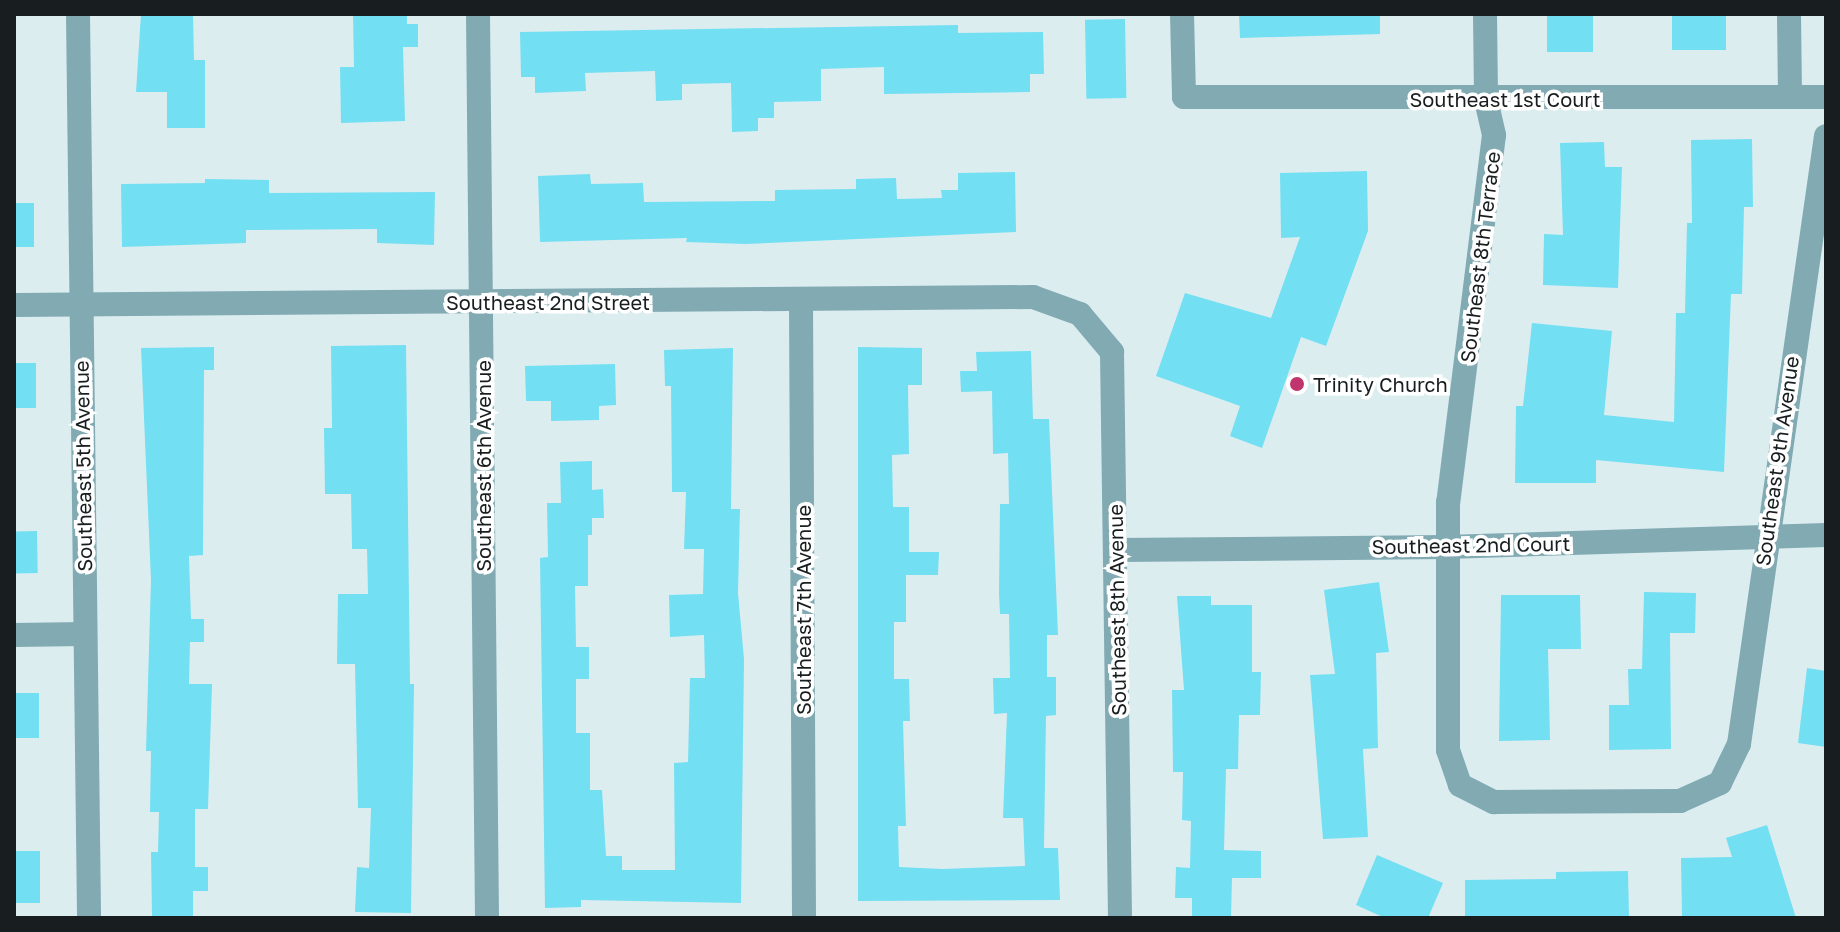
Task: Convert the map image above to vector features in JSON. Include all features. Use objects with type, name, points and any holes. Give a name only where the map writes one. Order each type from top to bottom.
[{"type":"street","name":"Southeast 5th Avenue","points":[[78,14],[89,918]]},
{"type":"street","name":"Southeast 6th Avenue","points":[[478,14],[487,918]]},
{"type":"street","name":"Southeast 1st Court","points":[[1182,14],[1184,97],[1486,100],[1826,97]]},
{"type":"street","name":"Southeast 8th Terrace","points":[[1460,785],[1448,750],[1446,547],[1494,135],[1486,100],[1485,14]]},
{"type":"street","points":[[1789,14],[1790,97]]},
{"type":"street","name":"Southeast 9th Avenue","points":[[1460,785],[1494,802],[1680,801],[1720,783],[1739,744],[1766,536],[1826,136]]},
{"type":"street","name":"Southeast 2nd Street","points":[[14,305],[1033,297],[1080,314]]},
{"type":"street","name":"Southeast 7th Avenue","points":[[801,301],[804,918]]},
{"type":"street","name":"Southeast 8th Avenue","points":[[1080,314],[1112,352],[1120,918]]},
{"type":"street","name":"Southeast 2nd Court","points":[[1116,550],[1446,547],[1826,535]]},
{"type":"street","points":[[14,635],[84,634]]},
{"type":"building","points":[[141,14],[193,14],[194,60],[205,60],[205,128],[167,128],[167,92],[136,92]]},
{"type":"building","points":[[353,14],[407,14],[407,24],[418,24],[418,47],[403,47],[405,121],[341,123],[340,67],[354,67]]},
{"type":"building","points":[[1239,14],[1380,14],[1380,34],[1240,38]]},
{"type":"building","points":[[1547,14],[1593,14],[1593,52],[1547,52]]},
{"type":"building","points":[[1672,14],[1726,14],[1726,50],[1672,50]]},
{"type":"building","points":[[1125,19],[1126,98],[1086,99],[1085,20]]},
{"type":"building","points":[[958,25],[958,33],[1043,32],[1044,74],[1030,74],[1030,92],[884,94],[884,67],[821,69],[821,101],[774,102],[774,118],[758,118],[758,131],[732,132],[731,83],[682,84],[682,100],[656,101],[655,71],[585,73],[586,91],[535,93],[535,77],[521,77],[520,32]]},
{"type":"building","points":[[1752,139],[1753,207],[1744,207],[1742,294],[1731,294],[1724,472],[1596,460],[1596,483],[1515,483],[1516,406],[1523,406],[1532,323],[1612,331],[1604,415],[1674,422],[1676,313],[1685,313],[1687,223],[1692,223],[1691,140]]},
{"type":"building","points":[[1604,142],[1605,167],[1622,167],[1618,288],[1543,285],[1544,234],[1563,235],[1560,143]]},
{"type":"building","points":[[1367,171],[1368,231],[1326,346],[1301,337],[1262,448],[1230,436],[1240,406],[1156,376],[1185,293],[1271,318],[1300,237],[1281,238],[1280,173]]},
{"type":"building","points":[[1015,172],[1016,232],[745,244],[686,242],[687,238],[540,242],[538,176],[590,174],[591,184],[643,183],[644,202],[775,201],[775,190],[856,189],[856,179],[896,178],[897,199],[942,198],[941,190],[958,190],[958,173]]},
{"type":"building","points":[[205,179],[269,180],[269,193],[435,192],[434,245],[377,243],[377,229],[246,230],[246,243],[122,247],[121,184],[205,183]]},
{"type":"building","points":[[14,203],[34,203],[34,247],[14,247]]},
{"type":"building","points":[[406,345],[410,684],[414,684],[411,913],[355,912],[357,867],[369,868],[371,808],[358,808],[355,664],[337,664],[338,594],[368,594],[367,549],[352,549],[351,494],[325,494],[324,428],[332,428],[331,346]]},
{"type":"building","points":[[214,347],[214,370],[204,370],[203,555],[189,556],[191,619],[204,619],[204,642],[190,642],[189,684],[212,684],[208,809],[195,809],[195,867],[208,867],[208,891],[193,891],[193,916],[152,917],[151,852],[158,852],[159,812],[150,812],[151,751],[146,751],[151,580],[141,348]]},
{"type":"building","points":[[858,347],[922,348],[922,385],[908,385],[909,454],[892,455],[893,507],[909,507],[909,552],[939,552],[938,575],[906,575],[906,622],[894,622],[894,679],[909,679],[910,721],[903,721],[906,826],[898,826],[899,867],[943,869],[1025,866],[1023,818],[1003,818],[1007,713],[994,714],[993,678],[1010,678],[1009,614],[1000,614],[999,593],[1000,504],[1009,504],[1008,453],[993,454],[992,391],[961,392],[960,371],[977,371],[976,352],[1031,351],[1033,419],[1049,419],[1058,635],[1047,635],[1047,677],[1056,677],[1056,715],[1046,716],[1044,848],[1058,848],[1060,900],[858,901]]},
{"type":"building","points":[[733,348],[731,509],[740,509],[738,593],[744,659],[741,903],[581,900],[581,907],[545,908],[540,558],[548,557],[547,503],[561,503],[560,462],[592,461],[592,490],[603,489],[604,518],[592,518],[592,535],[588,535],[588,586],[575,586],[576,647],[589,647],[589,679],[576,679],[576,733],[590,733],[590,790],[602,790],[606,856],[622,856],[622,870],[675,870],[674,763],[688,762],[690,678],[705,678],[704,635],[670,637],[669,595],[703,594],[704,549],[684,549],[686,492],[672,492],[671,386],[665,386],[664,350]]},
{"type":"building","points":[[14,363],[36,363],[36,408],[14,408]]},
{"type":"building","points":[[615,364],[616,405],[599,406],[599,420],[551,421],[551,401],[526,401],[525,366]]},
{"type":"building","points":[[14,531],[37,531],[38,573],[15,573]]},
{"type":"building","points":[[1379,582],[1389,652],[1376,653],[1378,748],[1363,749],[1368,837],[1323,839],[1310,675],[1335,674],[1324,590]]},
{"type":"building","points":[[1644,592],[1696,593],[1695,633],[1670,633],[1671,749],[1609,750],[1609,705],[1629,705],[1628,669],[1642,669]]},
{"type":"building","points":[[1501,595],[1580,595],[1581,649],[1548,649],[1550,740],[1499,741]]},
{"type":"building","points":[[1177,596],[1211,596],[1211,605],[1252,605],[1252,672],[1261,672],[1260,715],[1239,715],[1238,769],[1226,769],[1224,850],[1261,851],[1261,878],[1232,878],[1231,918],[1192,918],[1192,898],[1175,898],[1176,867],[1190,868],[1191,821],[1182,820],[1183,772],[1173,772],[1172,690],[1184,690]]},
{"type":"building","points":[[1807,668],[1826,671],[1826,747],[1798,743]]},
{"type":"building","points":[[14,693],[39,693],[39,738],[14,738]]},
{"type":"building","points":[[1767,825],[1796,918],[1682,918],[1681,858],[1732,857],[1726,838]]},
{"type":"building","points":[[14,851],[40,851],[40,903],[14,903]]},
{"type":"building","points":[[1377,855],[1443,883],[1428,918],[1385,918],[1356,905]]},
{"type":"building","points":[[1628,871],[1629,918],[1465,918],[1465,880],[1556,879],[1556,872]]},
{"type":"place","name":"Trinity Church","points":[[1297,384]]}]
